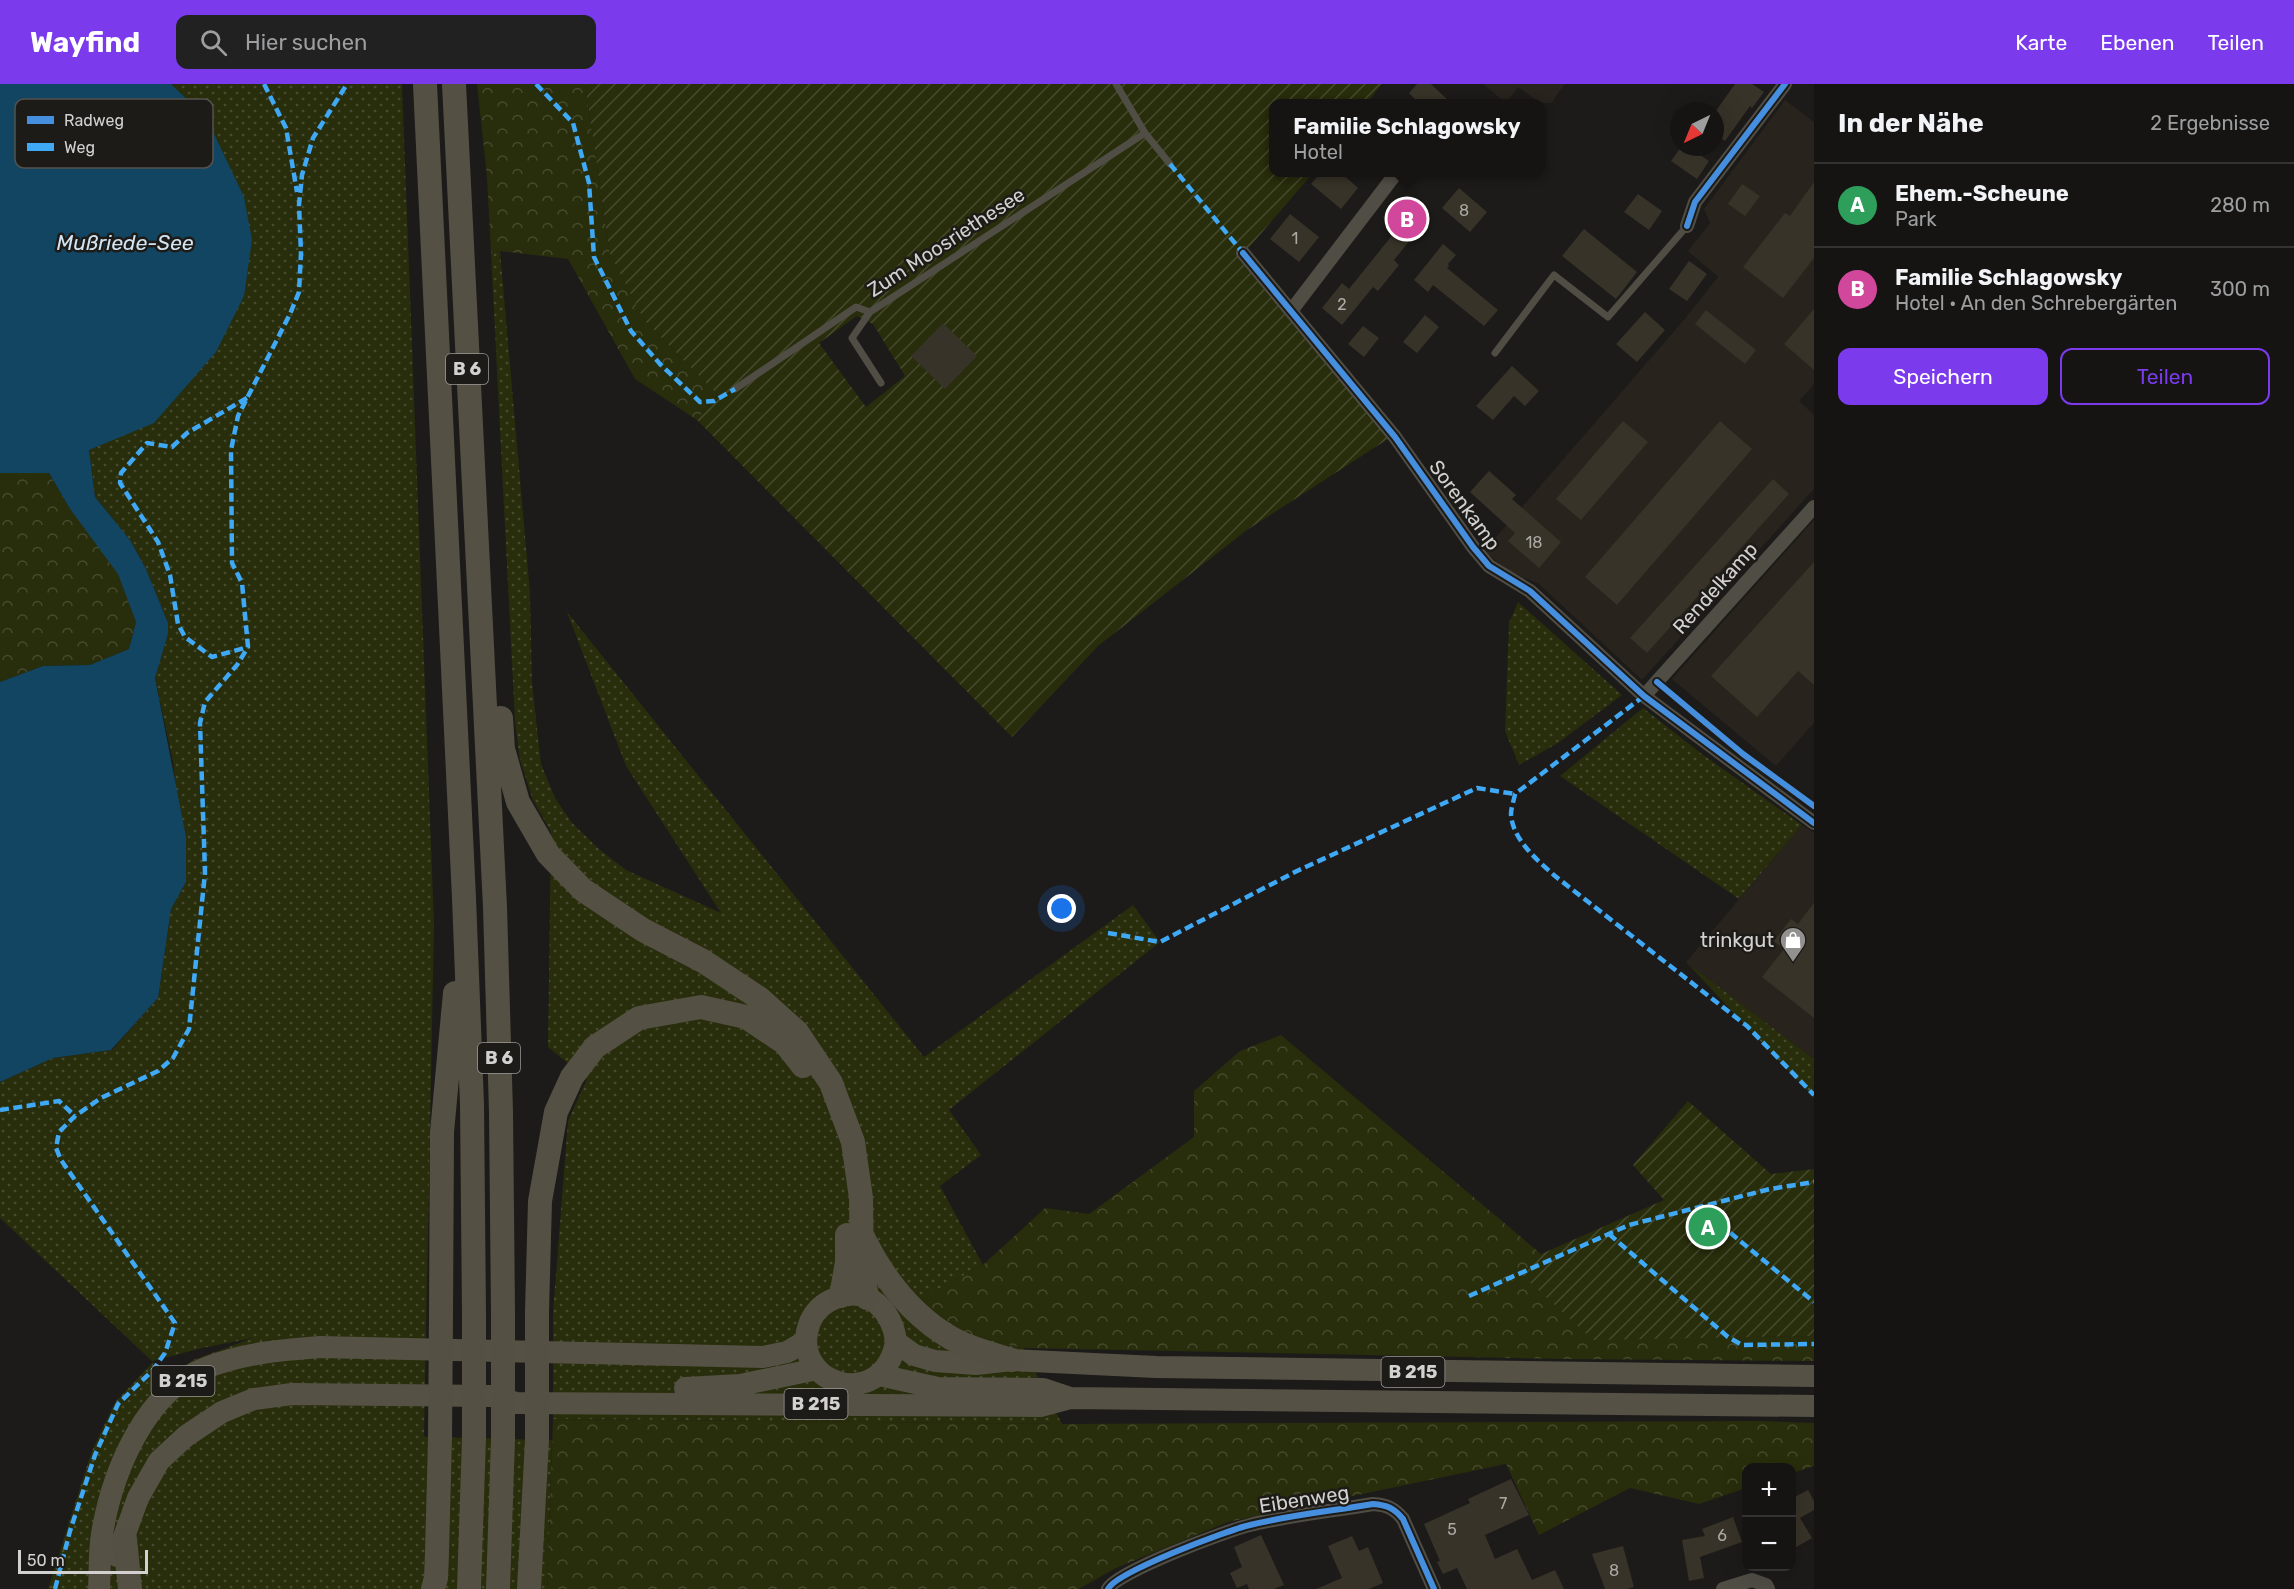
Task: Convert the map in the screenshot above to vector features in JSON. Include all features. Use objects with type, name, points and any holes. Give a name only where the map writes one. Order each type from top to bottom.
[{"type":"highway","name":"B 6","points":[[425,84],[472,1104],[474,1438],[469,1589]]},
{"type":"highway","name":"B 6","points":[[454,84],[496,941],[501,1112],[504,1313],[498,1589]]},
{"type":"highway","points":[[481,617],[495,637],[503,748],[518,802],[548,854],[583,890],[643,930],[703,961],[759,998],[797,1032],[831,1083],[853,1142],[861,1198],[862,1266],[867,1298]]},
{"type":"highway","points":[[433,1589],[436,1570],[440,1438],[442,1132],[464,898]]},
{"type":"highway","points":[[529,1589],[537,1440],[540,1201],[556,1112],[572,1077],[595,1047],[639,1018],[701,1007],[746,1017],[785,1043],[819,1088],[842,1142],[848,1203],[847,1262],[841,1296]]},
{"type":"highway","points":[[861,1232],[874,1259],[894,1288],[925,1320],[952,1339],[980,1351],[1012,1360]]},
{"type":"highway","points":[[125,1539],[130,1589]]},
{"type":"main road","points":[[806,1341],[812,1317],[829,1300],[854,1295],[867,1298],[880,1305],[889,1315],[895,1328],[897,1342],[894,1355],[879,1375]]},
{"type":"main road","name":"B 215","points":[[101,1589],[102,1534],[120,1466],[134,1436],[154,1407],[180,1383],[206,1367],[260,1352],[320,1347],[764,1357],[787,1352],[806,1341],[809,1356],[817,1369],[827,1378],[847,1384],[867,1382],[879,1375],[938,1388],[1043,1389],[1070,1398]]},
{"type":"main road","name":"B 215","points":[[897,1342],[914,1355],[935,1361],[976,1364],[1012,1360],[1156,1367],[1814,1376]]},
{"type":"main road","name":"B 215","points":[[101,1589],[125,1539],[138,1498],[159,1461],[195,1430],[222,1412],[254,1399],[292,1394],[494,1396],[517,1391],[712,1388],[740,1385],[817,1369]]},
{"type":"main road","name":"B 215","points":[[494,1396],[516,1403],[1040,1406],[1070,1398],[1814,1406]]},
{"type":"street","points":[[1687,226],[1695,202],[1785,84]]},
{"type":"street","points":[[1291,311],[1393,177]]},
{"type":"street","name":"Sorenkamp","points":[[1243,253],[1395,436],[1473,547],[1489,566],[1530,591],[1644,696],[1814,823]]},
{"type":"street","name":"Rendelkamp","points":[[1644,696],[1814,507]]},
{"type":"street","name":"Eibenweg","points":[[1108,1589],[1119,1578],[1158,1559],[1248,1525],[1373,1504],[1386,1505],[1396,1510],[1403,1519],[1434,1589]]},
{"type":"street","points":[[1723,1589],[1752,1580],[1766,1585],[1768,1589]]},
{"type":"lane","points":[[1116,84],[1145,133],[1170,164]]},
{"type":"lane","name":"Zum Moosriethesee","points":[[735,388],[856,307],[870,312],[1145,133]]},
{"type":"lane","points":[[1495,353],[1554,275],[1608,317],[1687,226]]},
{"type":"lane","points":[[870,312],[852,338],[881,383]]},
{"type":"shaded area","points":[[1483,84],[1565,84],[1551,103],[1545,103],[1545,99],[1534,99],[1518,87],[1509,99],[1501,99]]},
{"type":"shaded area","points":[[1785,100],[1814,122],[1814,384],[1799,401],[1814,415],[1814,489],[1642,680],[1539,584],[1508,571],[1484,551],[1683,321],[1718,277],[1688,251],[1710,223],[1704,209]]},
{"type":"shaded area","points":[[1814,520],[1814,723],[1776,766],[1672,679]]},
{"type":"shaded area","points":[[1802,825],[1814,833],[1814,1059],[1686,962]]},
{"type":"green space","points":[[171,84],[402,84],[434,924],[424,1435],[425,1437],[552,1440],[547,1589],[48,1589],[91,1453],[115,1402],[153,1362],[0,1218],[0,1082],[53,1058],[112,1050],[158,998],[171,909],[186,882],[173,762],[155,678],[168,634],[168,623],[146,569],[130,540],[95,497],[89,449],[93,447],[190,168],[213,168],[213,99],[186,99]],"holes":[[[253,1338],[193,1360],[163,1381],[156,1375],[153,1361]]]},
{"type":"green space","points":[[477,84],[585,84],[610,254],[644,320],[717,394],[697,420],[635,379],[568,259],[500,251],[491,253],[487,177]]},
{"type":"green space","points":[[585,84],[1382,84],[1370,99],[1269,99],[1269,177],[1310,177],[1239,259],[1388,439],[1247,530],[1098,646],[1012,737],[697,420],[717,394],[644,320],[610,254]],"holes":[[[857,316],[873,324],[905,376],[866,407],[819,343]]]},
{"type":"green space","points":[[500,251],[530,593],[532,683],[541,764],[555,798],[572,823],[600,850],[626,870],[721,913],[626,766],[567,612],[924,1057],[1133,905],[1160,942],[949,1110],[981,1155],[940,1186],[983,1265],[919,1300],[966,1334],[1023,1348],[1062,1424],[553,1419],[553,1312],[568,1121],[587,1079],[548,1047],[551,832],[533,800],[520,760],[515,722],[491,253]]},
{"type":"green space","points":[[48,472],[70,509],[117,569],[136,622],[129,649],[90,665],[43,666],[0,682],[0,473]]},
{"type":"green space","points":[[1518,602],[1622,695],[1558,743],[1519,765],[1505,731],[1509,623]]},
{"type":"green space","points":[[1643,708],[1702,754],[1802,825],[1739,899],[1560,776]]},
{"type":"green space","points":[[1686,962],[1814,1059],[1814,1098]]},
{"type":"green space","points":[[1281,1035],[1541,1254],[1524,1276],[1728,1337],[1814,1336],[1814,1361],[1565,1359],[1023,1348],[966,1334],[918,1300],[983,1265],[1045,1208],[1089,1214],[1194,1137],[1194,1091],[1240,1051]]},
{"type":"green space","points":[[1688,1101],[1771,1174],[1814,1169],[1814,1336],[1593,1340],[1523,1276],[1541,1254],[1664,1200],[1633,1165]]},
{"type":"green space","points":[[553,1419],[1062,1424],[1759,1421],[1814,1423],[1814,1466],[1796,1472],[1796,1463],[1742,1463],[1742,1489],[1699,1504],[1630,1488],[1539,1535],[1506,1464],[1228,1522],[1116,1568],[1079,1589],[547,1589]]},
{"type":"water","name":"Mußriede-See","points":[[0,84],[171,84],[186,99],[15,99],[15,168],[213,168],[213,132],[244,197],[252,240],[244,296],[216,352],[154,423],[89,450],[95,497],[130,540],[146,569],[168,623],[168,634],[155,678],[186,837],[186,882],[171,909],[158,998],[111,1050],[53,1058],[0,1082],[0,682],[43,666],[90,665],[129,649],[136,622],[118,574],[70,509],[49,473],[0,473]]},
{"type":"building","points":[[1417,84],[1431,84],[1447,99],[1415,99],[1409,93]]},
{"type":"building","points":[[1735,84],[1752,84],[1764,92],[1752,108],[1750,106],[1725,141],[1724,102],[1722,102]]},
{"type":"building","points":[[1675,156],[1702,156],[1709,161],[1697,179],[1671,161]]},
{"type":"building","points":[[1317,177],[1346,177],[1358,188],[1341,209],[1311,184]]},
{"type":"building","points":[[1814,182],[1814,258],[1783,298],[1743,267],[1785,213],[1790,216]]},
{"type":"building","points":[[1742,184],[1760,196],[1745,216],[1728,204]]},
{"type":"building","points":[[1459,188],[1487,212],[1470,232],[1442,208]]},
{"type":"building","points":[[1638,194],[1662,211],[1649,230],[1624,212]]},
{"type":"building","points":[[1407,199],[1429,217],[1394,260],[1399,265],[1378,291],[1373,287],[1342,325],[1322,308],[1342,283],[1349,289],[1394,233],[1386,227],[1389,222],[1383,217],[1396,201],[1402,206]]},
{"type":"building","points":[[1290,214],[1319,237],[1299,262],[1270,239]]},
{"type":"building","points":[[1584,229],[1637,272],[1616,299],[1562,256]]},
{"type":"building","points":[[1443,244],[1456,255],[1447,268],[1498,310],[1484,326],[1433,285],[1428,292],[1414,280]]},
{"type":"building","points":[[1689,261],[1707,274],[1687,301],[1669,289]]},
{"type":"building","points":[[1814,309],[1814,370],[1784,344]]},
{"type":"building","points":[[1706,310],[1756,350],[1745,364],[1695,324]]},
{"type":"building","points":[[1645,312],[1665,330],[1637,362],[1616,344]]},
{"type":"building","points":[[1425,315],[1439,327],[1417,353],[1403,342]]},
{"type":"building","points":[[943,323],[977,356],[945,389],[911,356]]},
{"type":"building","points":[[1363,326],[1379,338],[1364,357],[1348,344]]},
{"type":"building","points":[[1512,366],[1539,391],[1525,406],[1514,396],[1493,420],[1476,406]]},
{"type":"building","points":[[1623,421],[1648,442],[1581,520],[1556,499]]},
{"type":"building","points":[[1720,421],[1752,449],[1617,605],[1585,577]]},
{"type":"building","points":[[1489,471],[1516,495],[1512,499],[1561,542],[1539,568],[1508,541],[1515,533],[1470,492]]},
{"type":"building","points":[[1773,479],[1789,494],[1647,653],[1630,638]]},
{"type":"building","points":[[1814,562],[1814,685],[1798,671],[1757,717],[1711,676]]},
{"type":"building","name":"trinkgut","points":[[1814,903],[1814,1018],[1762,977],[1784,949],[1774,941],[1791,919],[1798,924]]},
{"type":"building","points":[[1511,1479],[1529,1515],[1485,1535],[1495,1559],[1517,1549],[1532,1580],[1555,1570],[1564,1589],[1467,1589],[1457,1568],[1443,1574],[1437,1562],[1440,1561],[1424,1524],[1470,1503],[1468,1499]]},
{"type":"building","points":[[1808,1490],[1814,1501],[1814,1510],[1800,1518],[1812,1538],[1796,1547],[1796,1517],[1796,1496]]},
{"type":"building","points":[[1733,1517],[1742,1542],[1700,1557],[1704,1578],[1689,1581],[1682,1540],[1705,1536],[1702,1529]]},
{"type":"building","points":[[1261,1535],[1284,1585],[1274,1589],[1249,1589],[1247,1584],[1237,1588],[1230,1573],[1242,1567],[1234,1547]]},
{"type":"building","points":[[1352,1536],[1359,1551],[1368,1547],[1383,1583],[1369,1589],[1316,1589],[1342,1578],[1328,1546]]},
{"type":"building","points":[[1623,1546],[1634,1587],[1605,1589],[1592,1554]]},
{"type":"marked path","points":[[264,84],[286,128],[297,192]]},
{"type":"marked path","points":[[55,1589],[70,1531],[95,1455],[118,1404],[153,1370],[165,1353],[175,1323],[61,1160],[56,1148],[59,1132],[75,1116],[101,1098],[158,1071],[173,1058],[189,1029],[205,873],[200,723],[205,702],[237,665],[248,647],[242,583],[232,563],[231,450],[238,416],[299,292],[301,253],[299,205],[302,175],[313,138],[347,84]]},
{"type":"marked path","points":[[536,84],[573,123],[589,183],[594,257],[631,331],[660,364],[700,402],[714,401],[735,389]]},
{"type":"marked path","points":[[1170,164],[1243,253]]},
{"type":"marked path","points":[[247,398],[187,433],[172,447],[147,443],[121,473],[120,483],[158,542],[170,575],[178,624],[185,637],[212,657],[248,647]]},
{"type":"marked path","points":[[1644,696],[1515,794],[1511,809],[1512,823],[1521,841],[1541,864],[1747,1026],[1814,1095]]},
{"type":"marked path","points":[[1108,933],[1160,942],[1297,871],[1477,788],[1515,794]]},
{"type":"marked path","points":[[0,1110],[59,1101],[75,1116]]},
{"type":"marked path","points":[[1469,1296],[1629,1225],[1770,1189],[1814,1182]]},
{"type":"marked path","points":[[1699,1207],[1814,1302]]},
{"type":"marked path","points":[[1609,1234],[1728,1337],[1742,1345],[1814,1344]]},
{"type":"cycle path","points":[[1687,226],[1695,202],[1785,84]]},
{"type":"cycle path","points":[[1243,253],[1395,437],[1489,566],[1530,591],[1644,696],[1814,823]]},
{"type":"cycle path","points":[[1657,682],[1743,754],[1814,806]]},
{"type":"cycle path","points":[[1108,1589],[1115,1582],[1151,1563],[1238,1528],[1280,1518],[1373,1504],[1390,1508],[1403,1519],[1434,1589]]},
{"type":"place","name":"Familie Schlagowsky","points":[[1407,219]]},
{"type":"place","name":"trinkgut","points":[[1793,963]]},
{"type":"place","name":"Ehem.-Scheune","points":[[1708,1227]]}]
